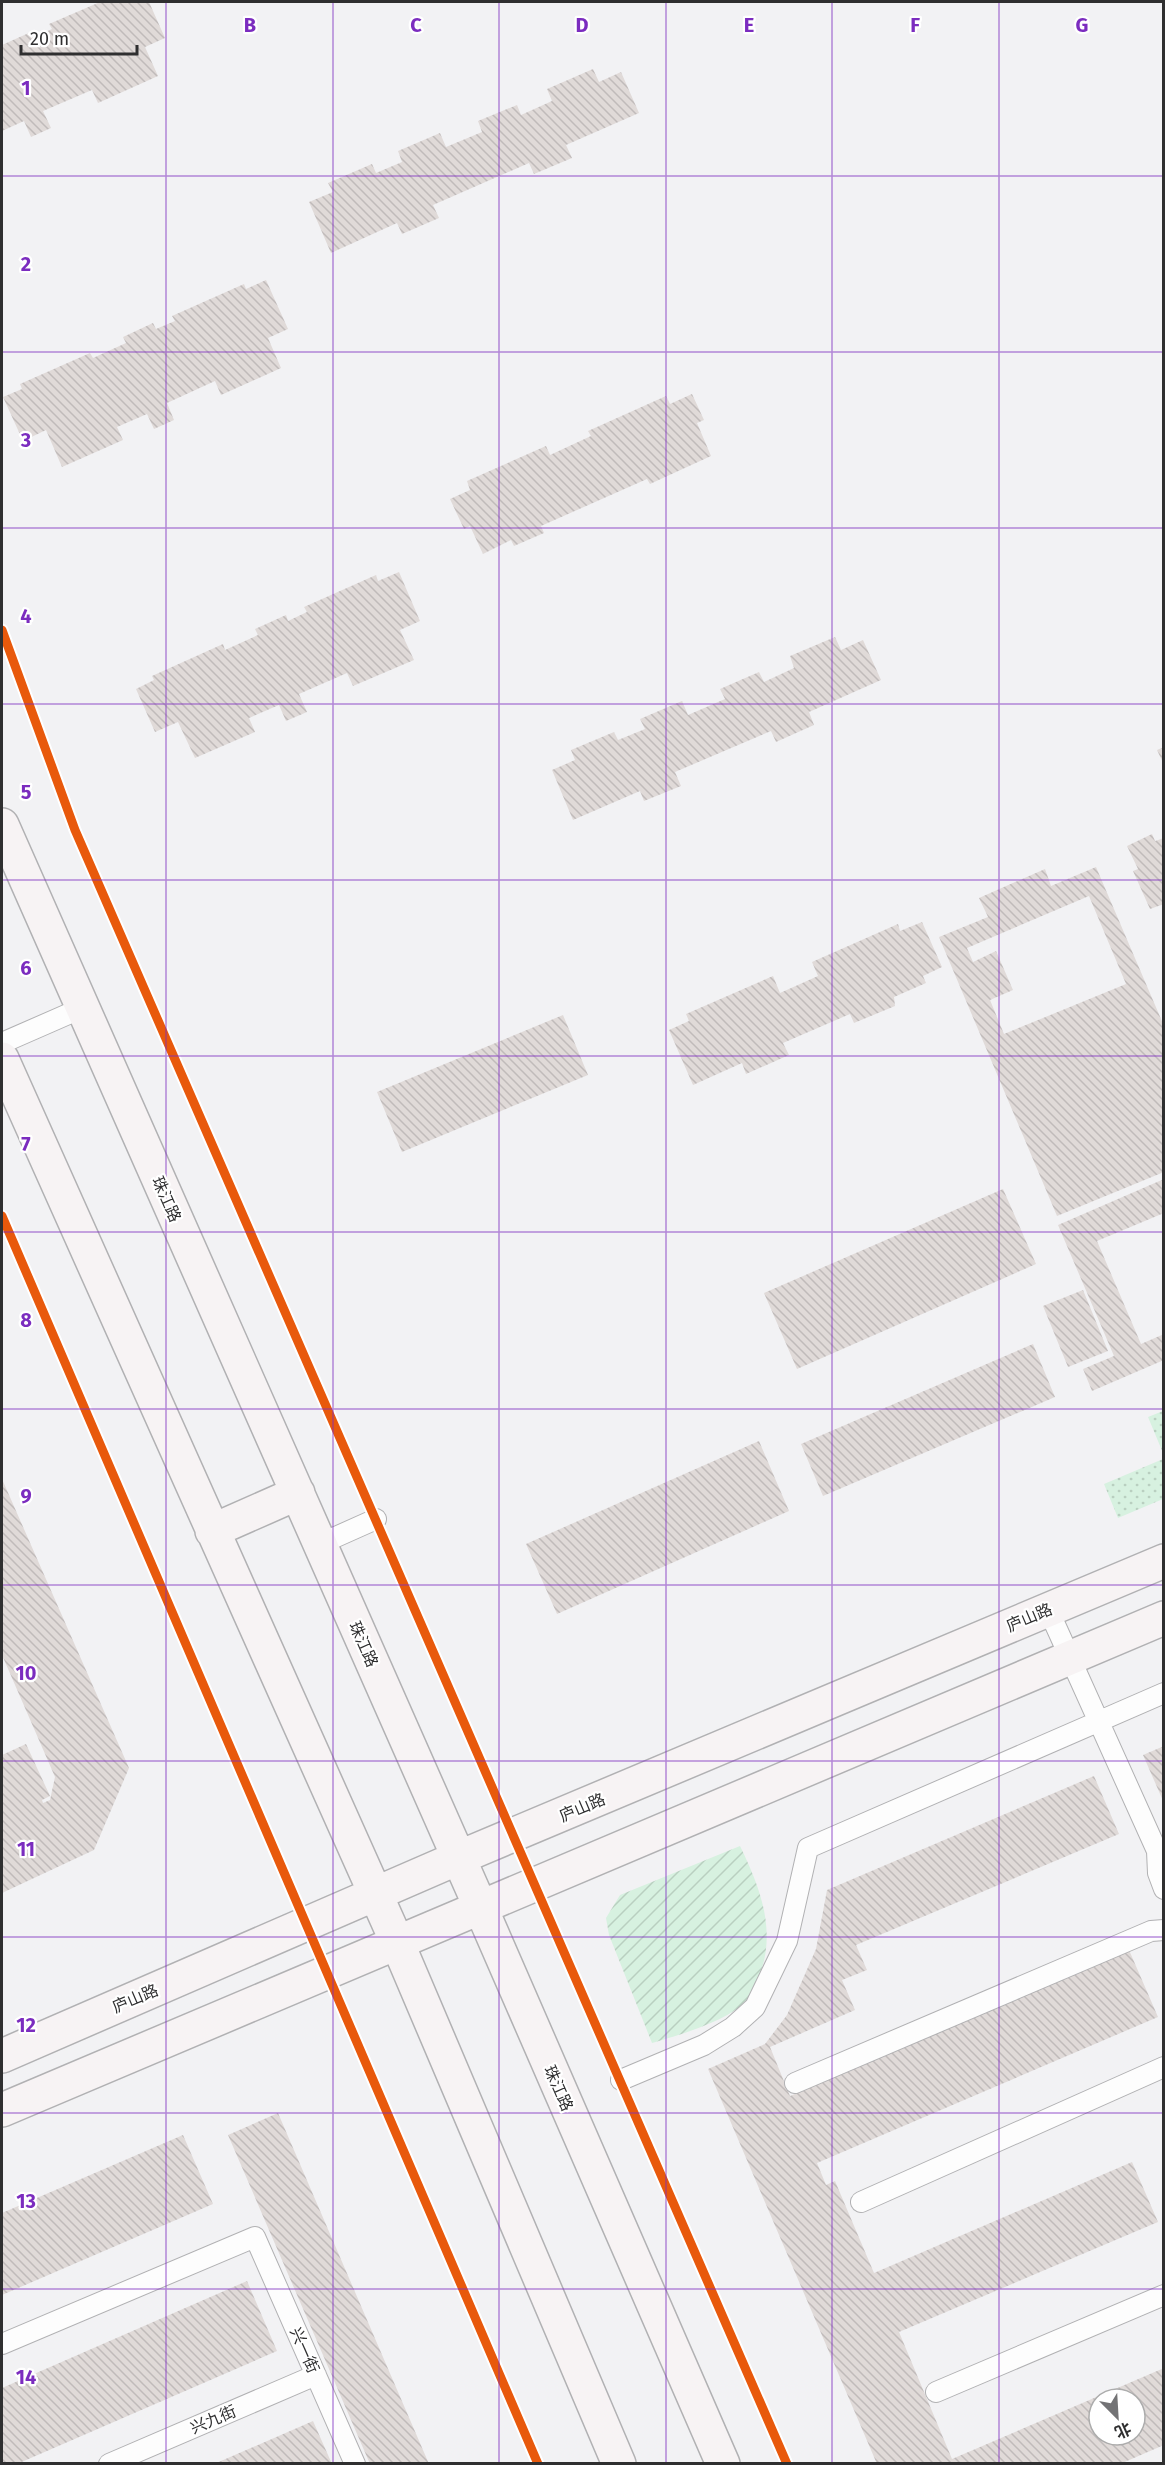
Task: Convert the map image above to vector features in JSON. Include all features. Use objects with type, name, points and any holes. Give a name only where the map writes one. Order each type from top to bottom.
[{"type":"street","name":"珠江路","points":[[2,825],[480,1906],[723,2463]]},
{"type":"street","points":[[2,1059],[397,1942],[618,2463]]},
{"type":"street","points":[[212,1531],[298,1493]]},
{"type":"street","name":"庐山路","points":[[2,2056],[458,1858],[1164,1561]]},
{"type":"street","points":[[2,2110],[1164,1618]]},
{"type":"lane","points":[[2,1043],[82,1008]]},
{"type":"lane","points":[[320,1544],[376,1519]]},
{"type":"lane","points":[[1048,1610],[1157,1851],[1158,1873],[1164,1889]]},
{"type":"lane","points":[[621,2080],[704,2045],[733,2027],[755,2007],[787,1941],[808,1848],[1164,1693]]},
{"type":"lane","points":[[795,2083],[1151,1931],[1164,1930]]},
{"type":"lane","points":[[861,2202],[1164,2067]]},
{"type":"lane","name":"兴一街","points":[[2,2344],[255,2237],[355,2463]]},
{"type":"lane","points":[[936,2392],[1164,2295]]},
{"type":"lane","name":"兴九街","points":[[109,2463],[316,2375]]},
{"type":"green space","points":[[1163,1411],[1163,1453],[1148,1417]]},
{"type":"green space","points":[[1163,1459],[1163,1499],[1118,1518],[1104,1484]]},
{"type":"green space","points":[[740,1846],[755,1879],[767,1930],[763,1965],[753,1991],[740,2007],[729,2014],[689,2031],[652,2043],[609,1935],[606,1918],[620,1895]]},
{"type":"building","points":[[100,2],[149,2],[165,38],[145,47],[158,76],[98,103],[92,90],[43,111],[51,128],[31,137],[24,121],[2,131],[2,45],[31,32],[33,38],[52,29],[49,24]]},
{"type":"building","points":[[593,69],[599,82],[621,72],[639,113],[566,145],[572,158],[534,174],[529,163],[433,205],[439,218],[402,234],[397,223],[331,253],[309,202],[333,192],[328,183],[372,164],[376,173],[402,162],[398,151],[440,133],[446,147],[482,132],[478,121],[517,105],[521,115],[552,101],[547,89]]},
{"type":"building","points":[[266,280],[288,329],[268,338],[281,368],[221,395],[215,381],[167,403],[174,420],[154,429],[147,414],[117,427],[123,440],[62,467],[46,430],[23,441],[3,397],[22,389],[20,384],[90,353],[93,358],[126,343],[123,337],[153,323],[156,329],[175,321],[172,316],[244,284],[246,289]]},
{"type":"building","points":[[692,394],[704,420],[697,423],[711,456],[650,484],[647,479],[541,526],[544,533],[514,546],[511,540],[483,554],[470,526],[464,529],[450,499],[470,490],[467,481],[546,446],[550,455],[591,436],[588,431],[666,396],[670,404]]},
{"type":"building","points":[[399,572],[420,621],[400,630],[414,660],[353,686],[347,673],[299,694],[307,712],[286,721],[279,705],[249,718],[255,732],[195,758],[178,722],[155,732],[136,689],[154,680],[152,676],[223,644],[225,650],[258,635],[255,629],[286,615],[288,621],[307,612],[304,607],[376,575],[378,581]]},
{"type":"building","points":[[835,637],[841,650],[863,640],[881,680],[809,712],[814,725],[776,742],[771,731],[675,772],[681,786],[644,801],[640,791],[573,820],[552,770],[575,760],[571,750],[614,732],[618,740],[645,729],[640,719],[682,701],[688,715],[725,699],[720,689],[759,672],[764,682],[794,668],[790,656]]},
{"type":"building","points":[[1164,747],[1164,765],[1157,750]]},
{"type":"building","points":[[1152,834],[1155,841],[1164,838],[1164,904],[1150,909],[1133,871],[1138,869],[1127,846]]},
{"type":"building","points":[[1096,867],[1164,1026],[1164,1172],[1057,1216],[939,937],[988,917],[979,898],[1045,869],[1051,886]],"holes":[[[1089,896],[1126,984],[1004,1034],[990,1000],[1013,990],[996,951],[973,962],[967,948]]]},
{"type":"building","points":[[922,922],[942,967],[923,976],[926,983],[894,997],[895,1006],[854,1023],[850,1014],[783,1043],[789,1055],[746,1074],[742,1063],[693,1085],[669,1030],[689,1021],[686,1014],[773,976],[780,993],[818,976],[812,962],[898,924],[900,931]]},
{"type":"building","points":[[563,1015],[588,1075],[402,1152],[377,1092]]},
{"type":"building","points":[[1164,1179],[1164,1213],[1097,1241],[1141,1344],[1164,1334],[1164,1360],[1092,1391],[1083,1369],[1114,1356],[1058,1225]]},
{"type":"building","points":[[1003,1189],[1036,1264],[797,1369],[764,1293]]},
{"type":"building","points":[[1083,1290],[1108,1351],[1068,1367],[1043,1306]]},
{"type":"building","points":[[1033,1344],[1055,1397],[823,1496],[801,1444]]},
{"type":"building","points":[[759,1441],[789,1511],[557,1614],[526,1544]]},
{"type":"building","points":[[2,1479],[129,1768],[94,1850],[2,1893],[2,1755],[26,1744],[50,1796],[42,1800],[43,1803],[50,1800],[55,1777],[2,1655]]},
{"type":"building","points":[[1164,1746],[1164,1803],[1143,1755]]},
{"type":"building","points":[[1094,1776],[1119,1834],[856,1945],[867,1970],[842,1980],[855,2010],[770,2047],[790,2096],[1129,1950],[1158,2017],[817,2163],[826,2185],[835,2181],[874,2273],[1132,2162],[1158,2222],[899,2332],[952,2459],[1087,2401],[1087,2447],[1147,2447],[1147,2387],[1120,2387],[1164,2368],[1164,2445],[1120,2464],[877,2464],[708,2069],[765,2044],[787,2015],[816,1949],[827,1890]]},
{"type":"building","points":[[278,2113],[429,2464],[370,2464],[228,2135]]},
{"type":"building","points":[[183,2135],[213,2204],[2,2295],[2,2213]]},
{"type":"building","points":[[247,2281],[277,2351],[17,2464],[2,2464],[2,2388]]},
{"type":"building","points":[[313,2421],[332,2464],[214,2464]]},
{"type":"cycle path","points":[[2,630],[75,830],[787,2464]]},
{"type":"cycle path","points":[[2,1216],[538,2464]]}]
